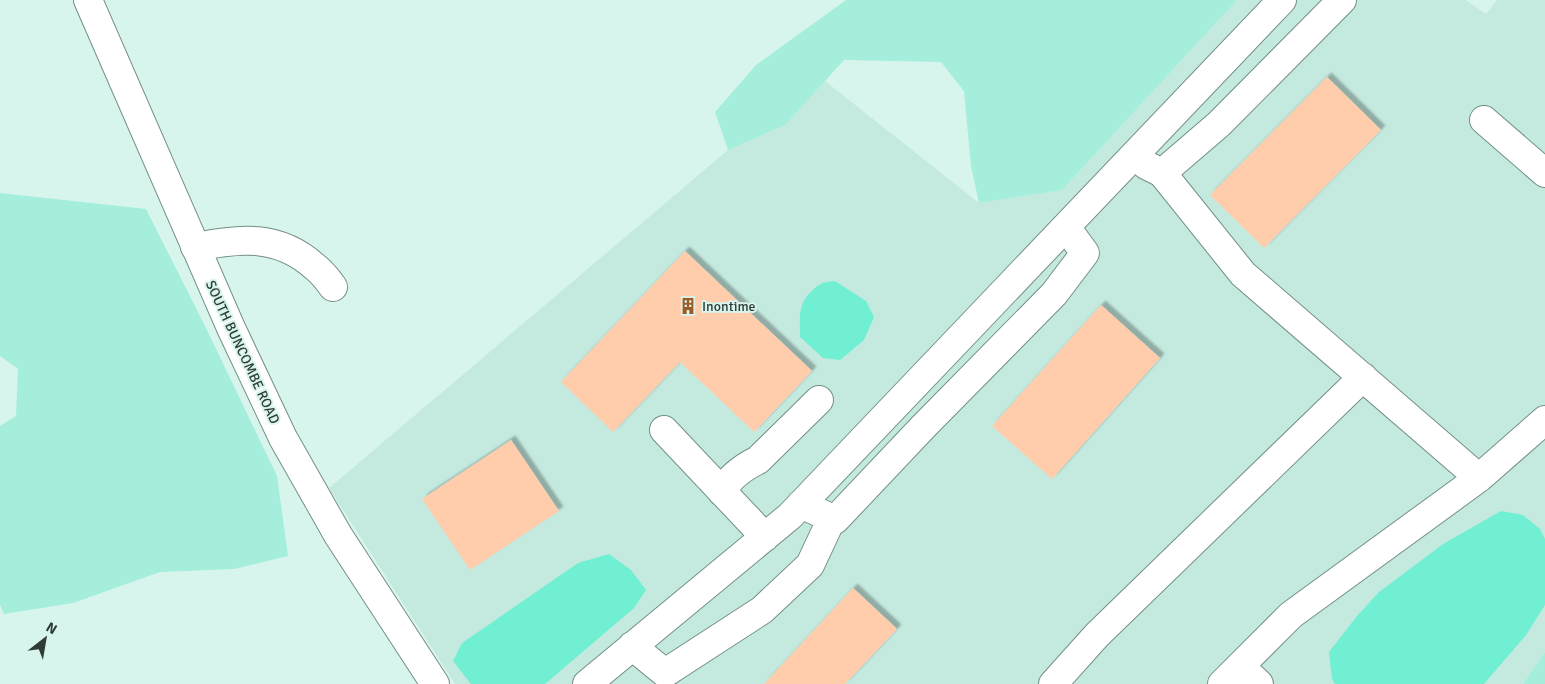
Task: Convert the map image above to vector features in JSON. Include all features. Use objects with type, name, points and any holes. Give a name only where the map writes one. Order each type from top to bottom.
[{"type":"main road","name":"SOUTH BUNCOMBE ROAD","points":[[88,0],[231,328],[283,438],[338,535],[435,684]]},
{"type":"main road","points":[[587,684],[765,537],[802,504],[1282,0]]},
{"type":"main road","points":[[1162,173],[1219,124],[1342,0]]},
{"type":"main road","points":[[1484,120],[1545,174]]},
{"type":"main road","points":[[1132,157],[1162,173],[1243,274],[1479,478]]},
{"type":"main road","points":[[802,504],[835,520],[923,427],[1054,294],[1085,253],[1066,226]]},
{"type":"main road","points":[[196,247],[228,240],[260,241],[291,249],[316,267],[333,287]]},
{"type":"main road","points":[[1053,684],[1097,634],[1363,377]]},
{"type":"main road","points":[[722,492],[727,482],[746,466],[758,460],[819,400]]},
{"type":"main road","points":[[1240,678],[1291,615],[1479,478],[1545,420]]},
{"type":"main road","points":[[664,430],[765,537]]},
{"type":"main road","points":[[632,646],[665,673],[691,658],[762,610],[810,565],[832,518]]},
{"type":"shaded area","points":[[846,0],[1237,0],[1062,190],[979,203],[971,166],[964,91],[941,62],[844,60],[785,125],[728,150],[715,112],[756,65]]},
{"type":"shaded area","points":[[1237,0],[1466,0],[1486,14],[1497,0],[1545,0],[1545,652],[1523,684],[455,684],[329,488],[728,150],[785,125],[825,81],[979,203],[1062,190]]},
{"type":"shaded area","points":[[0,193],[146,209],[277,476],[288,556],[234,569],[160,572],[73,603],[4,614],[0,605],[0,426],[16,416],[18,369],[0,356]]},
{"type":"shaded area","points":[[835,281],[866,301],[874,317],[864,340],[840,360],[823,358],[800,337],[801,311],[805,300],[819,285]]},
{"type":"shaded area","points":[[1501,511],[1523,515],[1540,529],[1545,539],[1545,605],[1526,635],[1484,684],[1335,684],[1332,679],[1329,652],[1357,616],[1379,592],[1443,544]]},
{"type":"shaded area","points":[[609,554],[631,570],[646,590],[634,608],[545,684],[471,684],[453,661],[462,643],[578,563]]},
{"type":"shaded area","points":[[1545,652],[1545,684],[1523,684]]},
{"type":"building","points":[[1327,77],[1381,130],[1264,248],[1210,195]]},
{"type":"building","name":"Inontime","points":[[685,251],[812,371],[754,432],[680,362],[613,432],[561,382]]},
{"type":"building","points":[[1101,305],[1160,358],[1052,479],[992,426]]},
{"type":"building","points":[[511,440],[559,511],[470,570],[422,499]]},
{"type":"building","points":[[853,588],[897,629],[845,684],[764,684]]},
{"type":"place","name":"Inontime","points":[[688,306]]}]
